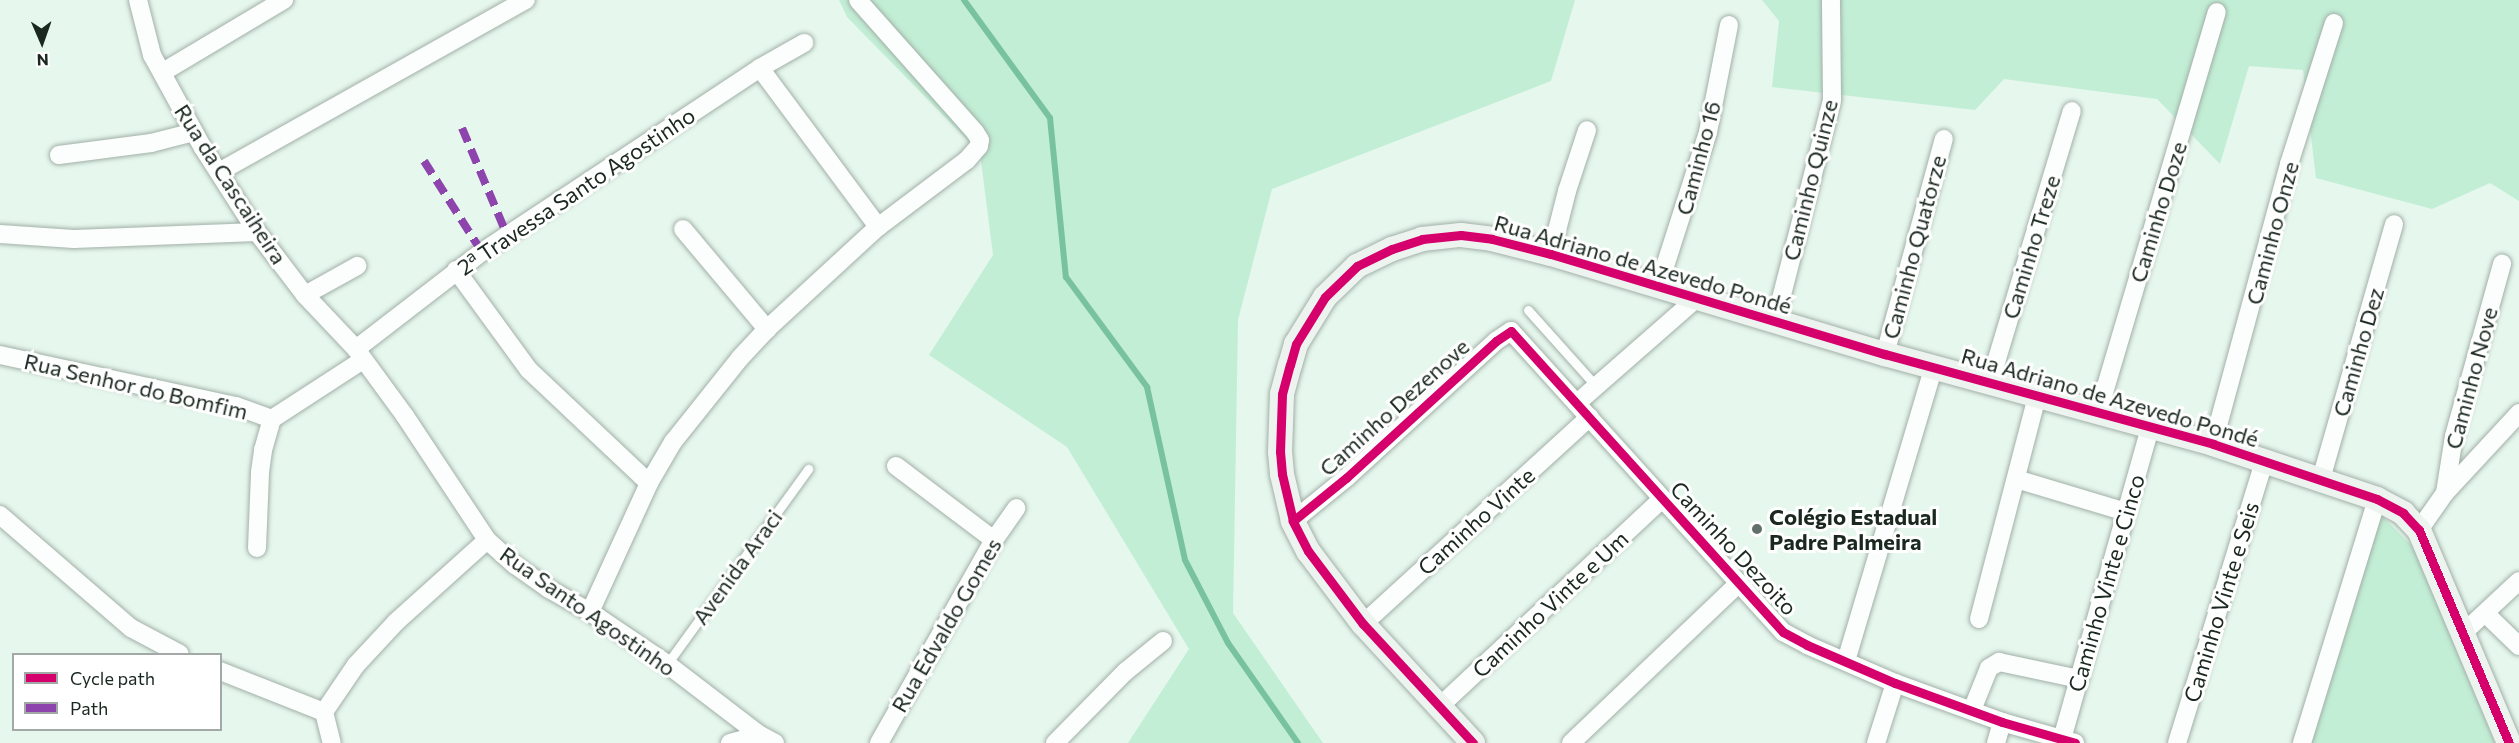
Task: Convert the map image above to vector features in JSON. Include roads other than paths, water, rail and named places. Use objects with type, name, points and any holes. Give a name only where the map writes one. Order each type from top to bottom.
[{"type":"street","name":"Rua da Cascaiheira","points":[[138,0],[152,55],[194,132],[257,232],[305,296],[359,355]]},
{"type":"street","points":[[163,72],[284,0]]},
{"type":"street","points":[[219,172],[526,0]]},
{"type":"street","points":[[590,612],[649,483],[673,442],[740,358],[767,329],[878,227],[968,159],[979,146],[980,140],[975,132],[858,0]]},
{"type":"street","name":"Caminho Quinze","points":[[1775,322],[1800,214],[1832,100],[1834,70],[1831,0]]},
{"type":"street","name":"Caminho Doze","points":[[2098,413],[2217,12]]},
{"type":"street","name":"Caminho Onze","points":[[2213,444],[2289,164],[2334,23]]},
{"type":"street","name":"Caminho 16","points":[[1658,288],[1708,132],[1729,24]]},
{"type":"street","name":"2ª Travessa Santo Agostinho","points":[[359,355],[456,270],[760,68],[804,44]]},
{"type":"street","points":[[760,68],[878,227]]},
{"type":"street","name":"Caminho Treze","points":[[1990,382],[2072,111]]},
{"type":"street","points":[[1551,254],[1587,130]]},
{"type":"street","points":[[59,155],[151,143],[194,132]]},
{"type":"street","name":"Caminho Quatorze","points":[[1885,354],[1944,139]]},
{"type":"street","name":"Caminho Dez","points":[[2321,479],[2394,224]]},
{"type":"street","points":[[683,229],[767,329]]},
{"type":"street","points":[[0,234],[74,239],[257,232]]},
{"type":"street","name":"Rua Adriano de Azevedo Pondé","points":[[1473,743],[1363,624],[1308,551],[1293,521],[1282,474],[1282,394],[1296,344],[1325,297],[1358,266],[1392,249],[1422,239],[1461,235],[1551,254],[1658,288],[1885,354],[2213,444],[2377,499],[2403,513],[2420,530]]},
{"type":"street","name":"Caminho Nove","points":[[2445,493],[2454,436],[2502,264]]},
{"type":"street","points":[[305,296],[357,266]]},
{"type":"street","points":[[456,270],[529,370],[649,483]]},
{"type":"street","points":[[1577,403],[1696,299]]},
{"type":"street","name":"Caminho Dezenove","points":[[1293,521],[1364,463],[1507,332],[1513,332],[1519,339]]},
{"type":"street","name":"Caminho Dezoito","points":[[1519,339],[1783,632],[1894,683],[2002,722],[2068,741]]},
{"type":"street","name":"Rua Senhor do Bomfim","points":[[0,355],[236,406],[272,419]]},
{"type":"street","name":"Rua Senhor do Bomfim","points":[[257,548],[260,472],[272,419],[359,355]]},
{"type":"street","name":"Rua Santo Agostinho","points":[[359,355],[405,416],[487,540],[549,589],[590,612],[667,664],[768,739]]},
{"type":"street","points":[[1846,661],[1934,366]]},
{"type":"street","points":[[1979,619],[2037,396]]},
{"type":"street","points":[[2511,735],[2463,633],[2420,530],[2445,493],[2519,412]]},
{"type":"street","name":"Caminho Vinte","points":[[1363,624],[1590,417]]},
{"type":"street","name":"Caminho Vinte e Cinco","points":[[2068,741],[2079,679],[2150,428]]},
{"type":"street","name":"Caminho Vinte e Seis","points":[[2176,743],[2264,462]]},
{"type":"street","points":[[896,466],[994,540]]},
{"type":"street","points":[[2016,478],[2126,512]]},
{"type":"street","points":[[2302,743],[2377,499]]},
{"type":"street","name":"Caminho Vinte e Um","points":[[1439,708],[1662,500]]},
{"type":"street","name":"Rua Edvaldo Gomes","points":[[879,743],[994,540],[1016,508]]},
{"type":"street","points":[[0,515],[131,628],[178,653]]},
{"type":"street","points":[[332,743],[324,712],[356,665],[388,631],[487,540]]},
{"type":"street","points":[[2463,633],[2519,581]]},
{"type":"street","points":[[1571,743],[1739,583]]},
{"type":"street","points":[[2486,614],[2519,646]]},
{"type":"street","points":[[1055,743],[1125,672],[1163,641]]},
{"type":"street","points":[[1972,711],[1989,668],[1999,663],[2079,679]]},
{"type":"street","points":[[222,672],[324,712]]},
{"type":"street","points":[[1876,743],[1894,683]]},
{"type":"street","points":[[1996,743],[2002,722]]},
{"type":"street","points":[[730,743],[768,739]]},
{"type":"lane","points":[[1528,310],[1596,386]]},
{"type":"lane","name":"Avenida Araci","points":[[667,664],[808,469]]},
{"type":"waterway","points":[[964,0],[1050,118],[1066,277],[1147,387],[1185,560],[1228,643],[1298,743]]},
{"type":"place","name":"Colégio Estadual Padre Palmeira","points":[[1757,529]]}]
